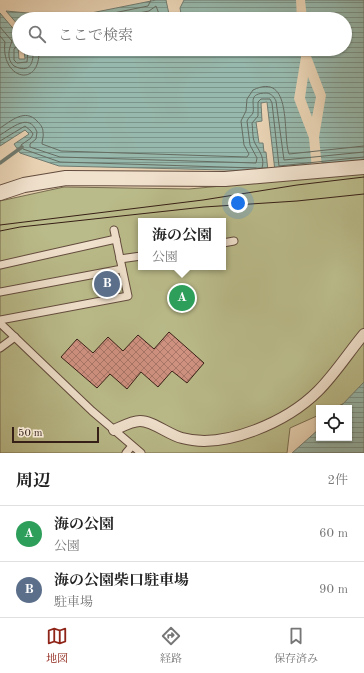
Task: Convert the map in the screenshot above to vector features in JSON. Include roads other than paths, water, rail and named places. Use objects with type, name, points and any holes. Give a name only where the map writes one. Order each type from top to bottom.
[{"type":"street","points":[[0,193],[24,185],[66,178],[226,179],[364,167]]},
{"type":"street","points":[[114,430],[139,421],[167,431],[181,438],[201,440],[230,439],[258,429],[295,410],[318,391],[364,334]]},
{"type":"lane","points":[[0,321],[128,296],[114,230]]},
{"type":"lane","points":[[0,265],[116,239]]},
{"type":"lane","points":[[226,242],[234,241]]},
{"type":"lane","points":[[120,259],[138,256]]},
{"type":"lane","points":[[0,292],[122,269]]},
{"type":"lane","points":[[0,321],[92,412],[141,453]]},
{"type":"lane","points":[[0,348],[15,337]]},
{"type":"lane","points":[[126,453],[132,446]]},
{"type":"water","points":[[156,0],[166,0],[169,12],[96,12]]},
{"type":"water","points":[[184,0],[364,0],[364,161],[275,171],[267,102],[261,103],[262,121],[256,122],[259,143],[263,143],[264,152],[266,152],[268,171],[59,166],[20,153],[14,144],[29,134],[25,130],[0,146],[0,13],[12,27],[12,56],[19,56],[19,59],[25,59],[25,56],[352,56],[352,12],[181,12],[180,8]]},
{"type":"water","points":[[6,11],[17,12],[12,12],[12,18]]},
{"type":"water","points":[[364,382],[364,453],[292,453],[316,432],[316,441],[352,441],[352,405],[342,405]]},
{"type":"waterway","points":[[0,163],[22,147]]},
{"type":"tram line","points":[[0,225],[203,200],[297,185],[364,177]]},
{"type":"tram line","points":[[0,231],[20,227],[204,207],[297,201],[364,194]]},
{"type":"place","name":"海の公園柴口駐車場","points":[[107,284]]},
{"type":"place","name":"海の公園","points":[[182,298]]}]
